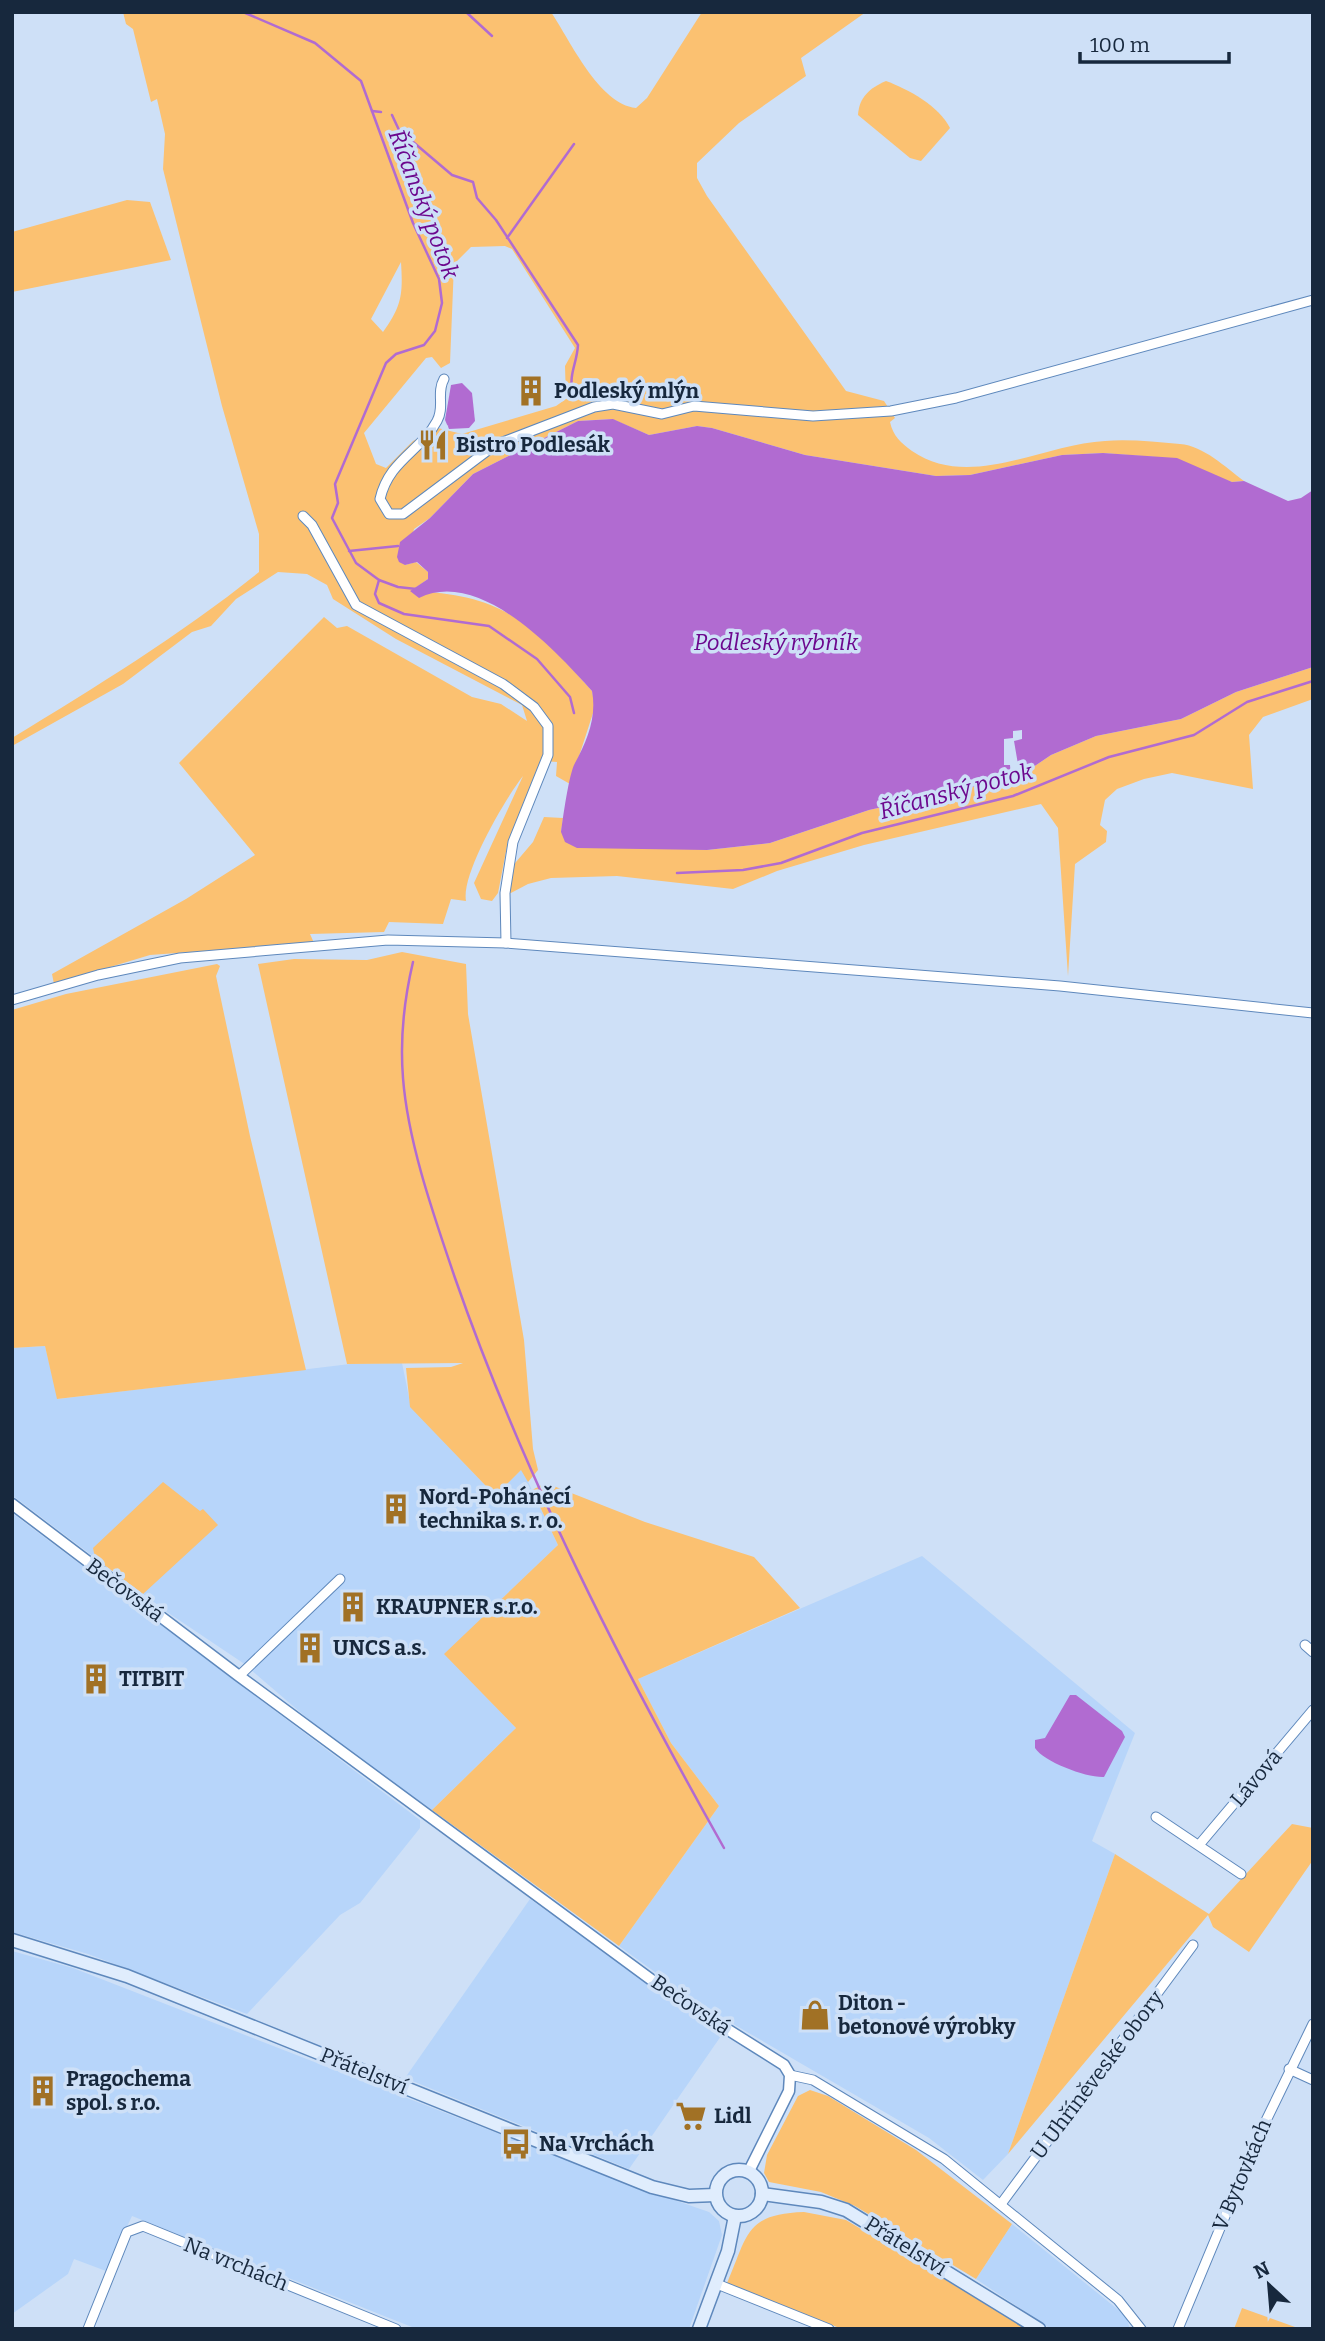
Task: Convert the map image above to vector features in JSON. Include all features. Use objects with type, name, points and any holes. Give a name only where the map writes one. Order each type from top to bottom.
[{"type":"main road","name":"Přátelství","points":[[12,1940],[127,1976],[652,2187],[690,2196],[715,2195]]},
{"type":"main road","points":[[736,2169],[748,2171],[757,2178],[762,2194],[752,2212],[735,2216],[723,2211],[715,2195],[717,2183],[725,2174],[736,2169]]},
{"type":"main road","name":"Přátelství","points":[[762,2194],[821,2202],[846,2210],[1038,2329]]},
{"type":"main road","points":[[699,2329],[717,2284],[735,2216]]},
{"type":"street","points":[[444,379],[439,389],[441,407],[435,426],[402,458],[383,487],[381,506],[389,514],[398,516],[495,446],[594,407],[628,406],[650,414],[694,406],[813,416],[891,411],[956,398],[1313,300]]},
{"type":"street","points":[[303,516],[318,536],[356,605],[503,684],[534,706],[548,726],[548,755],[513,842],[505,893],[506,943]]},
{"type":"street","points":[[12,1000],[98,975],[180,958],[388,940],[506,943],[1060,986],[1313,1013]]},
{"type":"street","name":"Bečovská","points":[[12,1504],[239,1676],[668,1992],[775,2058],[790,2075],[813,2080],[920,2142],[1118,2300],[1141,2329]]},
{"type":"street","points":[[239,1676],[340,1580]]},
{"type":"street","name":"Lávová","points":[[1199,1845],[1313,1710]]},
{"type":"street","points":[[1156,1817],[1241,1874]]},
{"type":"street","name":"U Uhříněveské obory","points":[[1001,2204],[1193,1945]]},
{"type":"street","name":"V Bytovkách","points":[[1178,2329],[1289,2069],[1313,2024]]},
{"type":"street","points":[[1289,2069],[1313,2080]]},
{"type":"street","points":[[748,2171],[786,2098],[790,2075]]},
{"type":"street","name":"Na vrchách","points":[[88,2329],[127,2232],[142,2226],[396,2329]]},
{"type":"street","points":[[717,2284],[829,2329]]},
{"type":"shaded area","points":[[123,12],[551,12],[598,84],[610,96],[636,108],[647,98],[702,12],[866,12],[801,58],[806,76],[739,123],[697,163],[697,178],[707,196],[846,391],[884,401],[895,418],[890,422],[898,439],[912,451],[934,462],[958,467],[982,466],[1081,444],[1114,440],[1142,441],[1180,444],[1197,449],[1214,458],[1244,481],[1232,482],[1155,457],[1103,453],[1062,455],[970,475],[936,476],[805,455],[712,428],[697,426],[649,435],[612,419],[578,421],[473,474],[430,518],[414,529],[405,565],[416,562],[428,572],[428,579],[411,591],[470,598],[494,606],[514,617],[552,648],[592,691],[595,707],[570,784],[556,776],[557,762],[543,761],[508,841],[498,893],[492,901],[481,899],[474,883],[523,776],[506,801],[477,856],[466,889],[466,901],[451,899],[443,924],[389,922],[384,932],[310,934],[314,943],[150,955],[54,984],[52,974],[186,899],[255,855],[179,763],[324,617],[337,628],[347,626],[472,697],[501,704],[527,721],[522,705],[396,639],[333,599],[327,585],[307,574],[278,572],[236,599],[211,626],[192,632],[123,684],[12,746],[12,738],[169,638],[259,572],[259,534],[222,406],[163,169],[165,134],[157,99],[151,102],[133,29],[126,24]],"holes":[[[505,246],[512,249],[575,348],[565,366],[566,399],[556,406],[462,434],[438,428],[413,441],[386,468],[376,464],[364,433],[426,358],[432,357],[441,368],[450,363],[454,264],[471,247]],[[401,262],[400,299],[383,332],[371,319]]]},
{"type":"shaded area","points":[[886,81],[922,99],[938,112],[950,128],[921,161],[910,158],[858,115],[866,94]]},
{"type":"shaded area","points":[[127,200],[150,202],[171,260],[12,292],[12,232]]},
{"type":"shaded area","points":[[1313,667],[1313,699],[1263,717],[1249,735],[1253,789],[1172,773],[1117,789],[1105,800],[1100,825],[1107,831],[1106,842],[1075,864],[1068,976],[1058,828],[1041,804],[864,845],[777,871],[733,889],[617,876],[551,878],[528,884],[509,894],[510,869],[533,842],[544,817],[563,818],[561,832],[707,850],[770,843],[869,810],[1020,776],[1051,755],[1096,736],[1181,719],[1236,692]]},
{"type":"shaded area","points":[[402,952],[466,964],[468,1014],[524,1340],[533,1449],[538,1470],[528,1482],[521,1470],[492,1499],[485,1485],[410,1407],[406,1368],[451,1367],[463,1363],[347,1364],[258,964],[294,959],[367,960]]},
{"type":"shaded area","points":[[217,964],[220,966],[216,976],[250,1136],[306,1370],[57,1399],[45,1346],[12,1348],[12,1010],[66,994]]},
{"type":"shaded area","points":[[45,1346],[58,1399],[350,1364],[402,1363],[411,1407],[485,1485],[492,1498],[522,1469],[558,1545],[445,1654],[516,1728],[432,1810],[335,1742],[243,1663],[164,1610],[12,1495],[12,1348]]},
{"type":"shaded area","points":[[163,1482],[200,1511],[203,1509],[218,1525],[143,1594],[95,1558],[93,1548]]},
{"type":"shaded area","points":[[546,1483],[645,1522],[754,1557],[800,1608],[638,1679],[671,1743],[719,1806],[619,1946],[432,1810],[516,1728],[444,1654],[558,1545],[532,1490]]},
{"type":"shaded area","points":[[12,1513],[420,1820],[420,1828],[360,1903],[340,1915],[247,2014],[88,1954],[12,1932]]},
{"type":"shaded area","points":[[922,1556],[1135,1733],[1092,1841],[1115,1854],[1008,2154],[983,2180],[929,2138],[699,2004],[619,1946],[719,1806],[671,1743],[638,1679]]},
{"type":"shaded area","points":[[1292,1824],[1313,1828],[1313,1860],[1249,1952],[1213,1927],[1208,1915],[1008,2154],[1115,1854],[1209,1914]]},
{"type":"shaded area","points":[[530,1899],[721,2036],[629,2169],[405,2078]]},
{"type":"shaded area","points":[[12,1951],[73,1968],[628,2184],[709,2212],[719,2221],[722,2235],[689,2329],[417,2329],[132,2216],[106,2271],[74,2259],[68,2274],[12,2314]]},
{"type":"shaded area","points":[[810,2090],[828,2096],[916,2150],[1012,2224],[976,2279],[855,2206],[821,2192],[769,2182],[764,2173],[767,2155],[798,2096]]},
{"type":"shaded area","points":[[804,2212],[846,2220],[1027,2329],[842,2329],[727,2283],[751,2230],[770,2217]]},
{"type":"shaded area","points":[[1012,2224],[1126,2316],[1130,2329],[1051,2329],[976,2279]]},
{"type":"shaded area","points":[[1242,2308],[1295,2327],[1234,2329]]},
{"type":"water","points":[[462,383],[472,393],[475,421],[469,428],[449,429],[445,420],[451,385]]},
{"type":"water","name":"Podleský rybník","points":[[613,419],[649,435],[697,426],[712,428],[805,455],[936,476],[970,475],[1062,455],[1103,453],[1177,458],[1232,482],[1244,481],[1288,501],[1301,498],[1313,490],[1313,667],[1236,692],[1181,719],[1096,736],[1051,755],[1020,776],[869,810],[770,843],[707,850],[577,848],[565,842],[561,832],[573,768],[592,719],[592,691],[538,636],[491,604],[467,594],[442,592],[419,598],[410,591],[428,579],[428,572],[417,562],[405,565],[399,562],[397,557],[400,542],[430,518],[473,474],[578,421]]},
{"type":"water","points":[[1070,1695],[1076,1695],[1122,1731],[1125,1737],[1104,1777],[1066,1768],[1047,1759],[1035,1748],[1035,1740],[1045,1738]]},
{"type":"pier","points":[[1022,730],[1022,739],[1014,741],[1020,776],[1011,777],[1010,765],[1004,765],[1004,739],[1013,738],[1013,731]]},
{"type":"waterway","name":"Říčanský potok","points":[[243,12],[315,43],[361,81],[413,223],[439,279],[442,303],[435,331],[424,345],[396,354],[386,363],[335,484],[338,503],[332,518],[356,563],[379,580],[375,594],[379,603],[404,614],[489,626],[537,659],[570,697],[574,713]]},
{"type":"waterway","points":[[466,12],[492,36]]},
{"type":"waterway","points":[[372,111],[381,112]]},
{"type":"waterway","points":[[392,115],[399,130],[452,175],[473,182],[477,198],[496,220],[578,345],[572,375],[573,394]]},
{"type":"waterway","points":[[507,238],[574,144]]},
{"type":"waterway","points":[[349,551],[398,546]]},
{"type":"waterway","points":[[379,580],[398,587],[416,589]]},
{"type":"waterway","name":"Říčanský potok","points":[[677,873],[743,870],[781,863],[862,833],[1013,796],[1109,757],[1194,735],[1247,702],[1313,681]]},
{"type":"waterway","points":[[413,962],[402,1035],[406,1103],[423,1179],[455,1278],[482,1352],[543,1497],[648,1710],[724,1848]]},
{"type":"place","name":"Podleský mlýn","points":[[531,391]]},
{"type":"place","name":"Bistro Podlesák","points":[[433,445]]},
{"type":"place","name":"Nord-Poháněcí technika s. r. o.","points":[[396,1509]]},
{"type":"place","name":"KRAUPNER s.r.o.","points":[[353,1607]]},
{"type":"place","name":"UNCS a.s.","points":[[310,1648]]},
{"type":"place","name":"TITBIT","points":[[96,1679]]},
{"type":"place","name":"Diton - betonové výrobky","points":[[815,2015]]},
{"type":"place","name":"Pragochema spol. s r.o.","points":[[43,2091]]},
{"type":"place","name":"Lidl","points":[[691,2116]]},
{"type":"place","name":"Na Vrchách","points":[[516,2144]]}]
